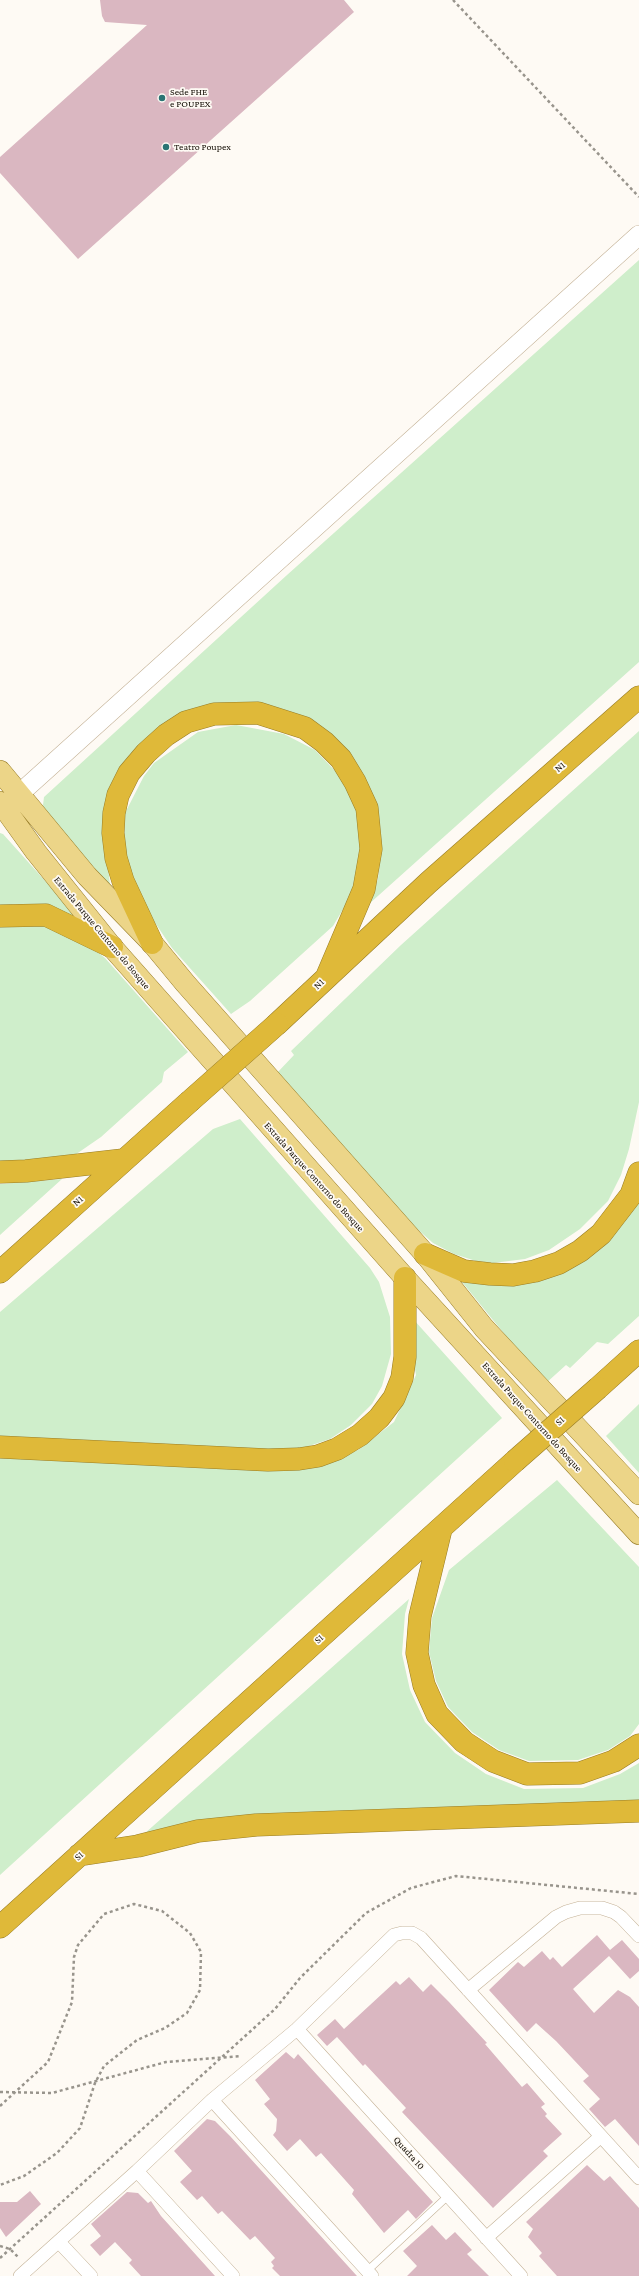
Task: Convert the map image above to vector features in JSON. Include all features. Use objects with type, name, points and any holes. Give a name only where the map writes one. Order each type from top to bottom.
[{"type":"highway","name":"N1","points":[[0,1272],[123,1160],[277,1024],[429,882],[639,697]]},
{"type":"highway","points":[[152,943],[123,881],[116,858],[114,826],[118,795],[129,773],[146,753],[166,735],[186,722],[214,714],[258,713],[305,728],[324,742],[341,759],[367,808],[370,849],[364,889],[327,976]]},
{"type":"highway","points":[[0,916],[46,915],[112,947]]},
{"type":"highway","points":[[0,1172],[26,1171],[123,1160]]},
{"type":"highway","points":[[425,1254],[464,1271],[490,1274],[512,1275],[535,1271],[559,1262],[580,1251],[601,1234],[631,1195],[639,1173]]},
{"type":"highway","points":[[0,1447],[268,1460],[299,1459],[318,1456],[337,1449],[360,1435],[379,1418],[394,1398],[402,1378],[405,1357],[405,1278]]},
{"type":"highway","name":"S1","points":[[0,1927],[515,1461],[639,1351]]},
{"type":"highway","points":[[441,1529],[420,1616],[417,1653],[424,1685],[437,1714],[464,1742],[493,1761],[527,1774],[580,1773],[614,1761],[639,1746]]},
{"type":"highway","points":[[79,1855],[138,1846],[198,1831],[256,1825],[639,1812]]},
{"type":"main road","points":[[8,805],[639,235]]},
{"type":"main road","points":[[0,772],[8,805],[87,876],[152,943],[425,1254],[484,1328],[639,1494]]},
{"type":"main road","name":"Estrada Parque Contorno do Bosque","points":[[8,805],[112,947],[405,1278],[639,1534]]},
{"type":"street","points":[[468,1990],[556,1917],[566,1912],[580,1908],[602,1908],[614,1912],[621,1917],[639,1936]]},
{"type":"street","points":[[24,2272],[137,2171],[212,2100],[297,2029],[394,1935],[402,1932],[412,1933],[421,1938],[600,2137],[639,2178]]},
{"type":"street","name":"Quadra 10","points":[[297,2029],[521,2276]]},
{"type":"street","points":[[212,2100],[370,2273]]},
{"type":"street","points":[[486,2238],[600,2137]]},
{"type":"street","points":[[137,2171],[233,2276]]},
{"type":"street","points":[[59,2242],[91,2276]]},
{"type":"lane","points":[[370,2273],[448,2196]]},
{"type":"path","points":[[454,0],[639,197]]},
{"type":"path","points":[[0,2106],[48,2062],[72,2002],[74,1957],[78,1945],[104,1914],[134,1904],[162,1910],[190,1934],[201,1952],[200,1990],[187,2013],[164,2028],[137,2040],[104,2066],[95,2083],[80,2128],[57,2153],[24,2176],[0,2185]]},
{"type":"path","points":[[0,2092],[52,2093],[95,2083],[166,2062],[224,2056],[265,2055]]},
{"type":"path","points":[[0,2246],[10,2249],[24,2272]]},
{"type":"green space","points":[[639,260],[639,662],[369,904],[378,879],[381,848],[380,824],[367,785],[311,726],[190,716],[111,792],[103,817],[110,886],[46,813],[43,805],[44,797],[287,575]]},
{"type":"green space","points":[[236,725],[284,734],[315,750],[344,780],[360,817],[364,849],[357,886],[333,926],[250,1001],[231,1014],[172,948],[139,899],[124,859],[125,813],[144,776],[154,763],[198,732]]},
{"type":"green space","points":[[639,731],[639,1102],[629,1149],[621,1175],[608,1201],[580,1229],[549,1250],[525,1259],[493,1263],[476,1261],[454,1254],[433,1243],[415,1227],[276,1074],[294,1055],[291,1051],[401,945]]},
{"type":"green space","points":[[0,833],[3,834],[83,923],[50,910],[15,904],[0,908]]},
{"type":"green space","points":[[28,924],[60,927],[81,939],[105,958],[188,1052],[164,1072],[162,1082],[101,1137],[72,1157],[0,1164],[0,927]]},
{"type":"green space","points":[[240,1119],[370,1268],[379,1282],[390,1317],[391,1354],[382,1386],[372,1404],[351,1425],[330,1439],[303,1448],[276,1451],[0,1440],[0,1312],[213,1129]]},
{"type":"green space","points":[[62,1179],[0,1235],[0,1184]]},
{"type":"green space","points":[[639,1181],[639,1316],[608,1344],[597,1342],[570,1368],[566,1365],[545,1384],[458,1277],[551,1270]]},
{"type":"green space","points":[[405,1310],[502,1418],[0,1875],[0,1456],[310,1468],[358,1450],[394,1422],[416,1375]]},
{"type":"green space","points":[[639,1404],[639,1473],[606,1436]]},
{"type":"green space","points":[[557,1480],[639,1567],[639,1724],[630,1736],[608,1750],[578,1760],[529,1761],[499,1750],[472,1732],[448,1707],[436,1681],[429,1652],[432,1618],[449,1570]]},
{"type":"green space","points":[[409,1599],[405,1614],[402,1654],[410,1690],[425,1722],[455,1753],[486,1774],[524,1789],[583,1788],[620,1774],[639,1763],[639,1802],[144,1834]]},
{"type":"building","name":"Sede FHE e POUPEX","points":[[100,0],[344,0],[354,12],[78,259],[0,173],[0,157],[147,25],[105,22],[102,16]]},
{"type":"building","points":[[597,1935],[610,1950],[622,1940],[639,1959],[639,1971],[630,1979],[609,1956],[573,1989],[594,2013],[618,1990],[630,1997],[639,2007],[639,2146],[615,2119],[605,2127],[589,2109],[600,2099],[583,2081],[589,2076],[556,2041],[536,2023],[527,2032],[489,1990],[518,1962],[524,1967],[542,1951],[550,1960],[553,1957],[562,1967]]},
{"type":"building","points":[[409,1977],[423,1992],[431,1984],[449,2002],[487,2043],[485,2044],[522,2087],[527,2083],[545,2104],[541,2107],[547,2114],[545,2116],[562,2134],[543,2151],[548,2156],[493,2208],[402,2112],[406,2108],[365,2064],[363,2066],[337,2037],[327,2046],[317,2035],[335,2019],[344,2029],[396,1981],[400,1985]]},
{"type":"building","points":[[286,2052],[294,2059],[298,2054],[433,2202],[416,2219],[408,2210],[384,2233],[352,2194],[354,2190],[321,2153],[316,2157],[300,2139],[287,2151],[273,2135],[276,2131],[277,2119],[264,2104],[270,2099],[255,2080]]},
{"type":"building","points":[[207,2119],[215,2121],[230,2136],[357,2276],[280,2276],[272,2268],[274,2266],[271,2262],[275,2258],[255,2236],[250,2240],[222,2211],[218,2214],[202,2196],[197,2200],[180,2182],[192,2171],[174,2151]]},
{"type":"building","points":[[587,2165],[604,2181],[610,2176],[639,2208],[639,2276],[557,2276],[539,2256],[542,2253],[528,2237],[533,2229],[526,2222]]},
{"type":"building","points":[[30,2191],[41,2204],[6,2237],[0,2228],[0,2202],[17,2202]]},
{"type":"building","points":[[127,2192],[138,2193],[148,2203],[151,2201],[161,2216],[215,2276],[141,2276],[129,2263],[132,2260],[115,2242],[100,2256],[90,2245],[101,2236],[91,2224]]},
{"type":"building","points":[[432,2225],[446,2240],[455,2232],[472,2250],[467,2254],[489,2276],[407,2276],[417,2266],[403,2251]]},
{"type":"place","name":"Sede FHE e POUPEX","points":[[162,98]]},
{"type":"place","name":"Teatro Poupex","points":[[166,147]]}]
